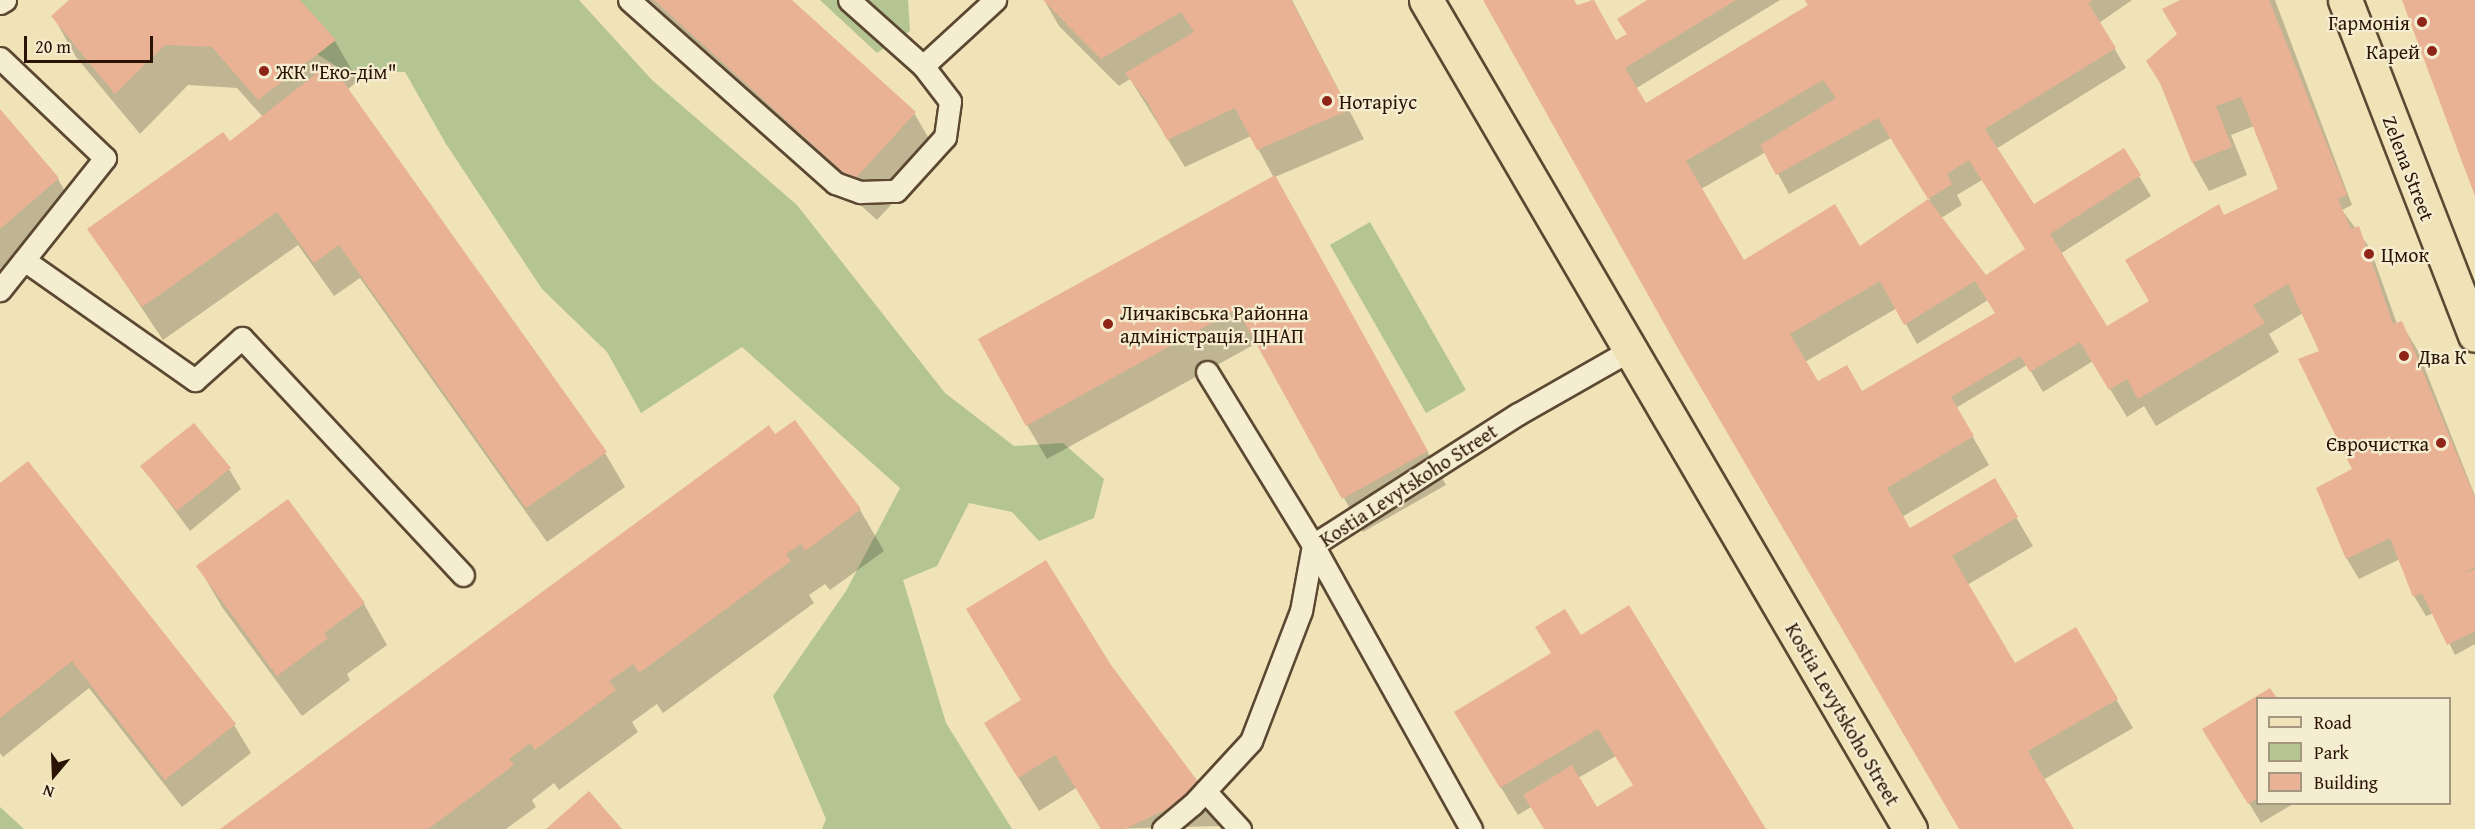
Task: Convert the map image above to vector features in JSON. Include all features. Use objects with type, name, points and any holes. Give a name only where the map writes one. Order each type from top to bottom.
[{"type":"main road","name":"Kostia Levytskoho Street","points":[[1426,0],[1632,349],[1910,829]]},
{"type":"main road","name":"Zelena Street","points":[[2345,0],[2475,335]]},
{"type":"lane","points":[[0,3],[5,0]]},
{"type":"lane","points":[[629,0],[834,183],[860,192],[896,191],[945,137],[950,101],[923,66],[849,0]]},
{"type":"lane","points":[[923,66],[995,0]]},
{"type":"lane","points":[[0,58],[105,158],[0,290]]},
{"type":"lane","points":[[24,260],[195,380],[242,338],[463,575]]},
{"type":"lane","name":"Kostia Levytskoho Street","points":[[1163,829],[1205,791],[1251,741],[1301,611],[1313,545],[1518,414],[1632,349]]},
{"type":"lane","points":[[1207,372],[1313,545],[1471,829]]},
{"type":"lane","points":[[1205,791],[1240,829]]},
{"type":"green space","points":[[252,0],[579,0],[652,80],[797,205],[945,393],[1014,446],[1063,443],[1104,479],[1094,518],[1039,541],[1012,512],[969,503],[937,566],[903,580],[946,723],[1012,829],[822,829],[826,819],[773,696],[846,591],[900,488],[742,347],[641,413],[607,352],[542,289],[446,144],[405,72],[344,71],[301,44]]},
{"type":"green space","points":[[820,0],[908,0],[910,31],[877,53]]},
{"type":"green space","points":[[1370,222],[1466,390],[1426,413],[1330,245]]},
{"type":"green space","points":[[0,807],[24,829],[0,829]]},
{"type":"building","name":"ЖК \"Еко-дім\"","points":[[69,0],[300,0],[336,40],[258,100],[212,47],[165,45],[115,94],[51,16]]},
{"type":"building","points":[[654,0],[792,0],[916,112],[853,181]]},
{"type":"building","points":[[1043,0],[1291,0],[1349,110],[1257,150],[1235,108],[1167,140],[1148,103],[1125,73],[1194,32],[1181,12],[1101,59]]},
{"type":"building","points":[[1483,0],[1574,0],[1577,5],[1594,0],[1616,40],[1627,34],[1617,19],[1647,0],[1736,0],[1625,68],[1646,103],[1808,5],[1805,0],[2093,0],[2088,3],[2116,48],[1985,129],[2034,204],[2124,148],[2141,175],[2050,234],[2107,326],[2149,301],[2125,260],[2219,204],[2224,215],[2278,189],[2241,97],[2216,106],[2232,147],[2192,163],[2160,83],[2146,61],[2177,34],[2162,9],[2180,0],[2269,0],[2347,195],[2338,199],[2351,229],[2359,226],[2393,324],[2402,321],[2475,498],[2475,567],[2462,574],[2475,569],[2475,631],[2447,645],[2422,593],[2413,597],[2390,538],[2346,559],[2316,488],[2352,469],[2298,359],[2319,351],[2288,284],[2253,305],[2265,323],[2138,399],[2127,379],[2109,390],[2080,342],[2030,372],[2020,356],[1951,397],[1974,436],[1887,488],[1910,528],[1995,478],[2018,517],[1952,556],[2015,663],[2076,627],[2118,699],[2028,751],[2074,829],[1959,829],[1680,352]],"holes":[[[1823,80],[1836,98],[1760,145],[1776,175],[1878,118],[1928,199],[1860,246],[1835,204],[1744,260],[1686,161]],[[1969,160],[2025,249],[1986,275],[1928,199],[1952,184],[1947,174]],[[1880,281],[1904,325],[1975,281],[1995,313],[1862,391],[1847,365],[1818,381],[1790,334]]]},
{"type":"building","points":[[2402,0],[2475,0],[2475,196],[2458,151]]},
{"type":"building","points":[[330,63],[607,452],[526,508],[339,245],[314,263],[277,212],[142,307],[87,229],[223,132],[230,141]]},
{"type":"building","points":[[0,109],[59,178],[0,229]]},
{"type":"building","name":"Личаківська Районна адміністрація. ЦНАП","points":[[1275,175],[1428,451],[1342,499],[1237,309],[1026,426],[978,339]]},
{"type":"building","points":[[795,420],[861,509],[805,551],[801,544],[786,554],[791,561],[639,673],[633,664],[609,681],[616,690],[535,750],[530,743],[509,759],[514,765],[428,829],[220,829],[769,425],[775,434]]},
{"type":"building","points":[[194,423],[231,468],[177,511],[140,466]]},
{"type":"building","points":[[28,461],[236,724],[165,780],[72,661],[0,718],[0,483]]},
{"type":"building","points":[[288,499],[365,603],[324,633],[328,638],[277,676],[196,566]]},
{"type":"building","points":[[1046,560],[1111,665],[1205,791],[1125,829],[1101,829],[1055,755],[1018,778],[984,723],[1021,700],[966,609]]},
{"type":"building","points":[[1629,605],[1766,829],[1544,829],[1523,795],[1572,765],[1597,807],[1633,785],[1598,729],[1500,788],[1454,712],[1551,653],[1535,627],[1565,609],[1581,635]]},
{"type":"building","points":[[2270,688],[2276,697],[2256,697],[2256,799],[2248,804],[2202,729]]},
{"type":"building","points":[[589,791],[622,829],[546,829]]},
{"type":"place","name":"Гармонія","points":[[2422,22]]},
{"type":"place","name":"Карей","points":[[2432,51]]},
{"type":"place","name":"ЖК \"Еко-дім\"","points":[[264,71]]},
{"type":"place","name":"Нотаріус","points":[[1327,101]]},
{"type":"place","name":"Цмок","points":[[2369,254]]},
{"type":"place","name":"Личаківська Районна адміністрація. ЦНАП","points":[[1108,324]]},
{"type":"place","name":"Два К","points":[[2404,356]]},
{"type":"place","name":"Єврочистка","points":[[2441,443]]}]
